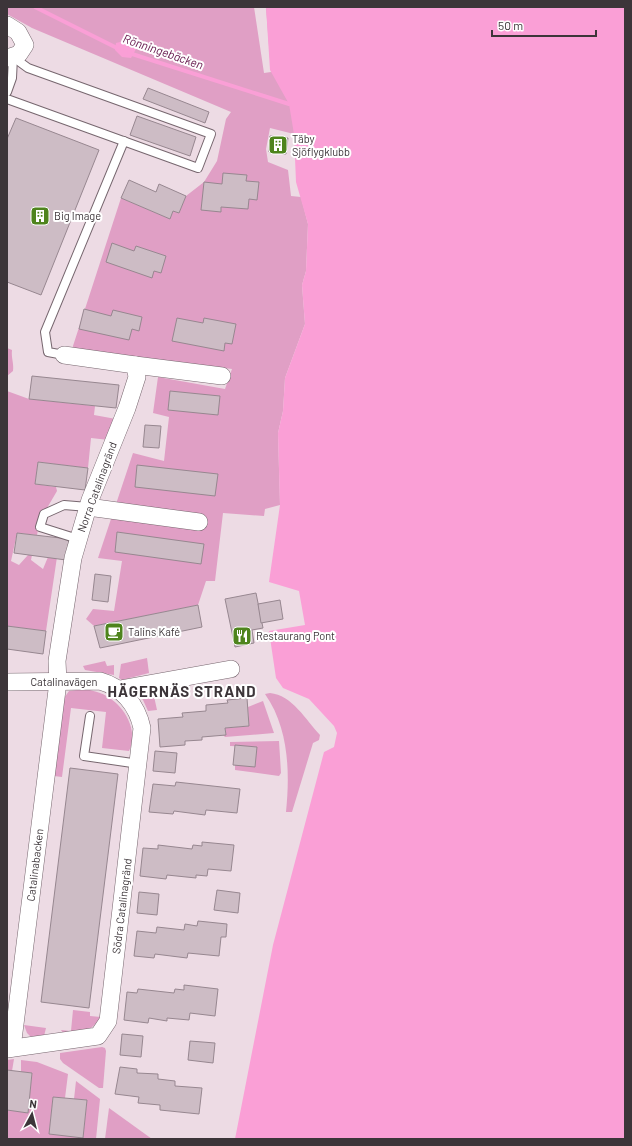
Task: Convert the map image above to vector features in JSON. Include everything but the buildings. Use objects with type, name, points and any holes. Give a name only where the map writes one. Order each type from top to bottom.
[{"type":"street","points":[[7,25],[18,32],[25,45],[19,54],[10,57]]},
{"type":"street","points":[[64,355],[222,376]]},
{"type":"street","name":"Norra Catalinagränd","points":[[58,682],[57,661],[73,558],[88,507],[127,408],[137,377],[135,365]]},
{"type":"street","points":[[88,507],[199,522]]},
{"type":"street","points":[[120,689],[231,669]]},
{"type":"street","name":"Catalinavägen","points":[[7,682],[100,681],[120,689]]},
{"type":"street","name":"Catalinabacken","points":[[10,1049],[58,682]]},
{"type":"street","name":"Södra Catalinagränd","points":[[10,1049],[98,1036],[108,1021],[142,728],[140,717],[120,689]]},
{"type":"lane","points":[[7,92],[12,78],[10,57]]},
{"type":"lane","points":[[7,99],[198,168],[211,134],[28,68],[10,57]]},
{"type":"lane","points":[[64,355],[48,352],[45,332],[124,141]]},
{"type":"lane","points":[[78,539],[40,527],[44,514],[64,505],[88,507]]},
{"type":"lane","points":[[90,716],[84,756],[138,764]]},
{"type":"shaded area","points":[[7,7],[254,7],[264,73],[271,72],[266,7],[292,7],[294,134],[270,128],[266,149],[268,162],[288,170],[291,196],[301,197],[308,224],[306,271],[302,285],[305,324],[285,378],[283,411],[278,433],[280,505],[265,509],[264,516],[223,513],[215,581],[206,581],[198,605],[94,626],[86,619],[93,609],[114,611],[122,561],[98,558],[133,453],[164,461],[169,417],[153,413],[158,377],[225,389],[232,369],[72,349],[121,198],[170,219],[173,211],[179,213],[186,196],[204,182],[217,161],[226,119],[231,112],[32,28],[7,14]]},
{"type":"shaded area","points":[[266,7],[625,7],[625,1139],[235,1139],[273,945],[324,752],[334,747],[337,733],[334,726],[309,699],[283,688],[276,678],[269,631],[305,625],[299,591],[269,582],[280,505],[278,433],[283,411],[285,378],[305,324],[302,285],[306,271],[308,224],[296,182],[294,134],[289,104],[270,70]]},
{"type":"shaded area","points":[[128,40],[136,49],[131,58],[122,57],[115,50],[116,43]]},
{"type":"shaded area","points":[[7,348],[12,350],[13,371],[7,376]]},
{"type":"shaded area","points":[[7,391],[29,399],[95,406],[94,415],[116,419],[109,440],[91,438],[88,468],[38,462],[35,484],[56,487],[57,491],[40,520],[37,535],[17,533],[11,561],[19,565],[28,555],[32,555],[31,560],[43,569],[48,557],[57,557],[46,631],[7,626]]},
{"type":"shaded area","points":[[147,658],[149,673],[122,680],[119,678],[121,664]]},
{"type":"shaded area","points":[[105,661],[107,666],[114,665],[114,675],[85,670],[83,666]]},
{"type":"shaded area","points":[[152,687],[157,710],[148,711],[143,700],[136,692]]},
{"type":"shaded area","points":[[85,689],[98,692],[108,697],[122,709],[130,725],[132,743],[129,751],[102,748],[106,712],[71,708],[62,777],[54,776],[62,701],[69,691]]},
{"type":"shaded area","points":[[270,693],[285,698],[292,703],[320,735],[319,740],[313,743],[292,812],[286,812],[288,782],[286,751],[279,721],[265,694]]},
{"type":"shaded area","points":[[263,701],[274,733],[225,737],[223,735],[226,735],[225,728],[249,726],[248,707]]},
{"type":"shaded area","points":[[279,741],[281,773],[279,776],[235,770],[235,765],[256,747],[230,746],[230,742]]},
{"type":"shaded area","points":[[73,1010],[90,1012],[90,1016],[101,1017],[93,1027],[85,1031],[63,1033],[61,1030],[71,1031]]},
{"type":"shaded area","points":[[24,1025],[46,1028],[44,1036],[32,1038],[27,1033]]},
{"type":"shaded area","points":[[102,1047],[105,1048],[106,1051],[103,1088],[99,1088],[63,1063],[60,1059],[60,1053]]},
{"type":"shaded area","points":[[14,1059],[12,1071],[7,1070],[7,1060]]},
{"type":"shaded area","points":[[21,1060],[37,1062],[68,1074],[65,1098],[53,1097],[49,1134],[83,1137],[87,1100],[74,1099],[76,1081],[100,1099],[96,1139],[7,1139],[7,1110],[28,1112],[32,1073],[21,1072]]},
{"type":"shaded area","points":[[109,1108],[152,1139],[105,1139]]},
{"type":"waterway","name":"Rönningebäcken","points":[[35,7],[119,49]]},
{"type":"waterway","name":"Rönningebäcken","points":[[129,53],[289,104]]},
{"type":"place","name":"Täby Sjöflygklubb","points":[[278,145]]},
{"type":"place","name":"Big Image","points":[[40,216]]},
{"type":"place","name":"Talins Kafé","points":[[114,632]]},
{"type":"place","name":"Restaurang Pont","points":[[242,636]]},
{"type":"district","name":"HÄGERNÄS STRAND","points":[[182,692]]}]
